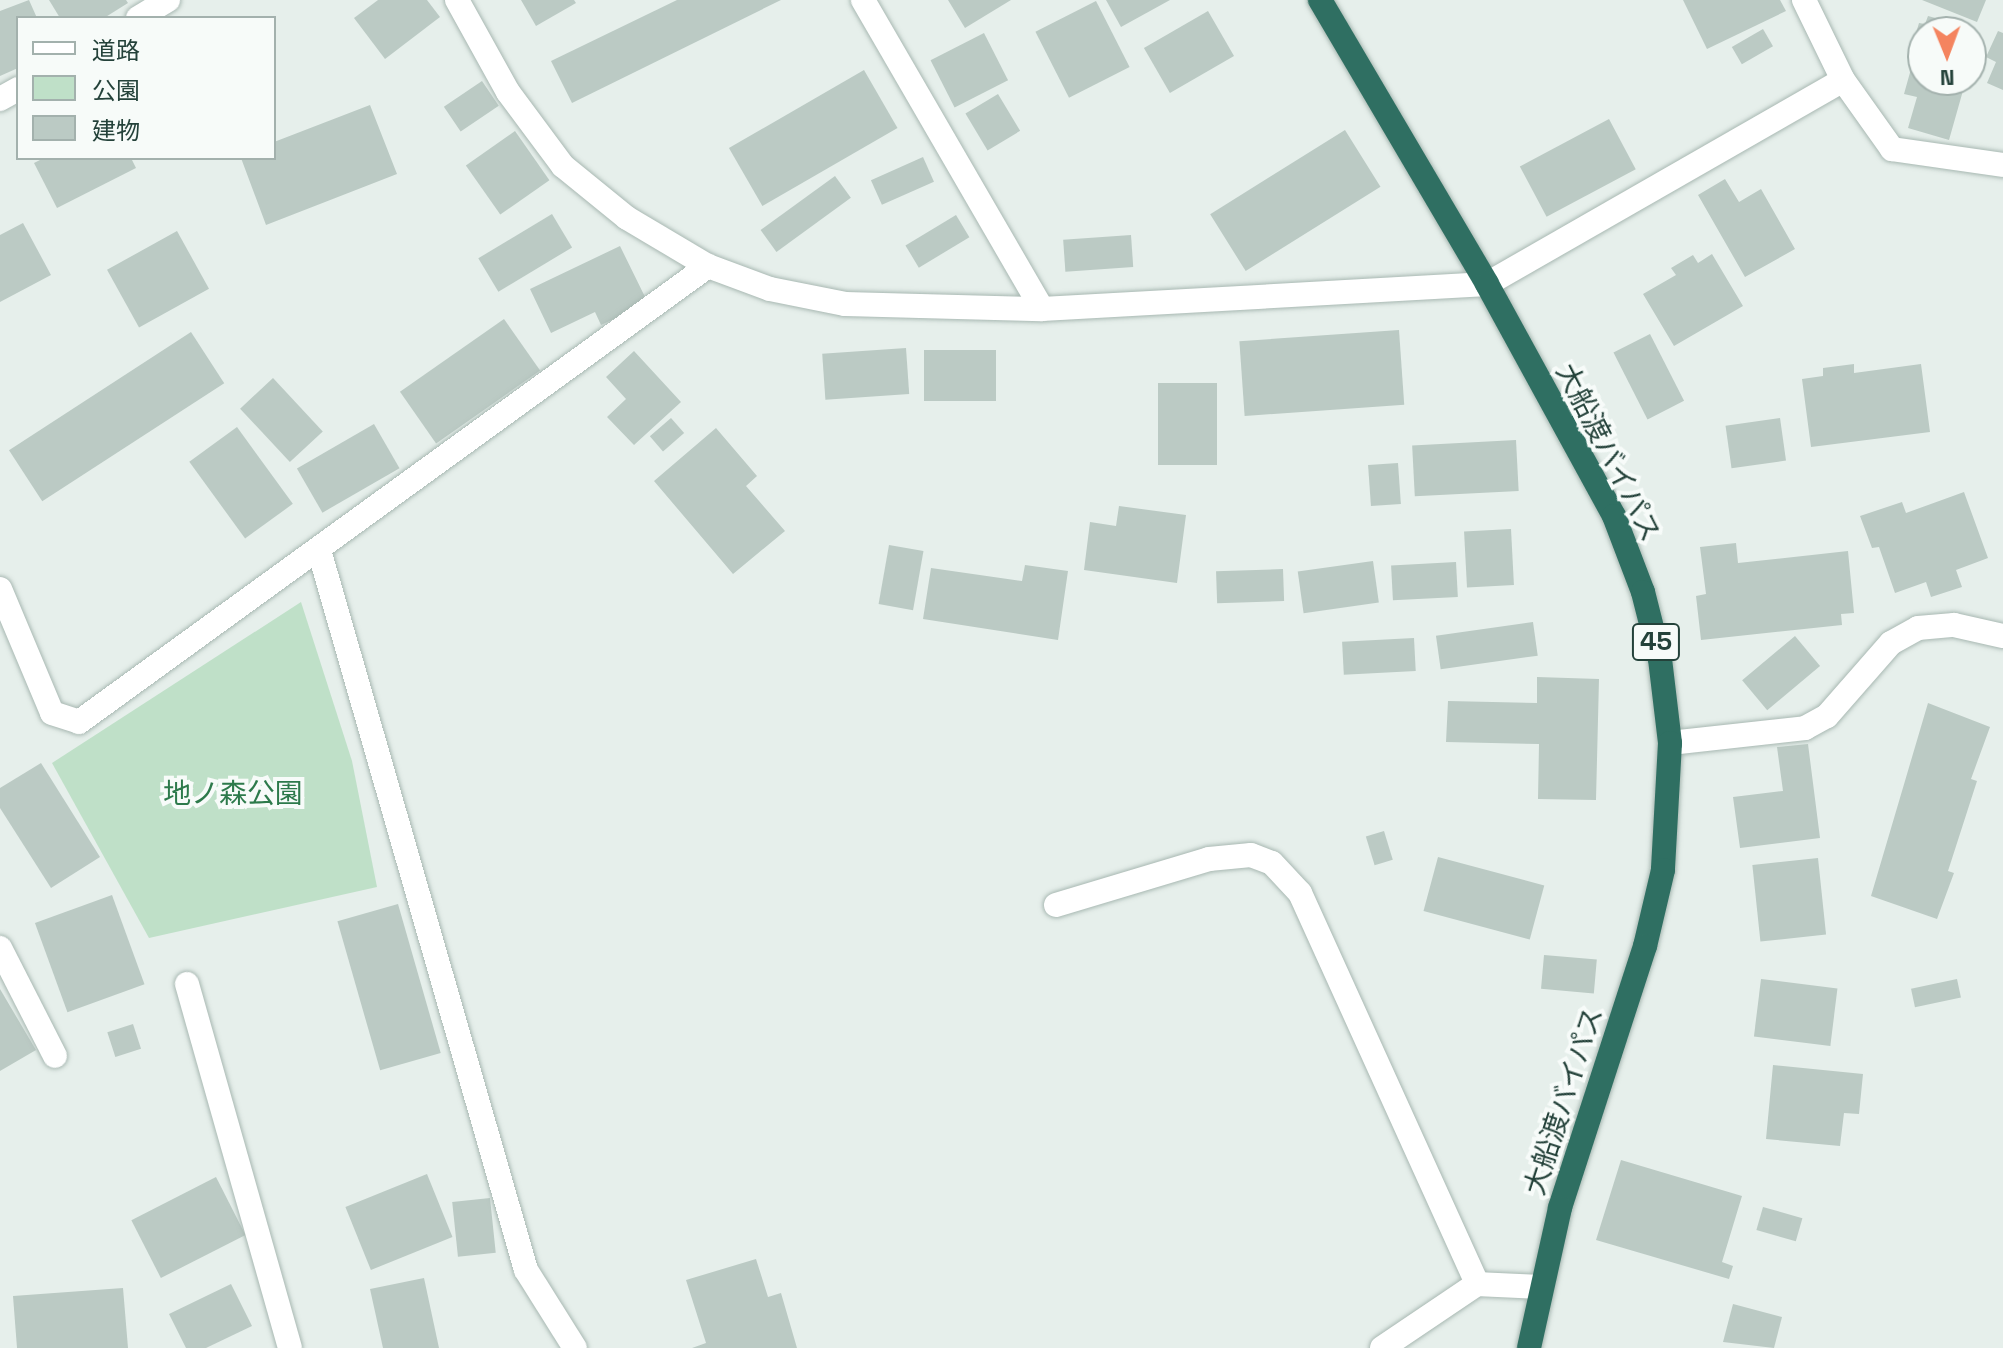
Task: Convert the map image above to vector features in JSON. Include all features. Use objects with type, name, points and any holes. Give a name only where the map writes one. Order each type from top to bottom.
[{"type":"highway","name":"大船渡バイパス","points":[[1320,0],[1487,284],[1614,516],[1647,605],[1670,743],[1663,870],[1540,1287],[1529,1348]]},
{"type":"street","points":[[141,16],[168,0]]},
{"type":"street","points":[[457,0],[508,92],[563,166],[627,218],[708,266],[770,289],[845,304],[1042,309],[1487,284],[1843,80]]},
{"type":"street","points":[[863,0],[1042,309]]},
{"type":"street","points":[[1804,0],[1843,80],[1892,149],[2003,165]]},
{"type":"street","points":[[0,589],[52,713],[79,722],[708,266]]},
{"type":"street","points":[[319,550],[526,1270],[575,1348]]},
{"type":"street","points":[[1670,743],[1805,728],[1827,716],[1891,643],[1918,628],[1954,625],[2003,636]]},
{"type":"street","points":[[1056,905],[1209,859],[1251,855],[1272,863],[1300,893],[1477,1284]]},
{"type":"street","points":[[0,948],[55,1056]]},
{"type":"street","points":[[187,984],[290,1348]]},
{"type":"street","points":[[1382,1348],[1477,1284],[1540,1287]]},
{"type":"green space","name":"地ノ森公園","points":[[301,602],[352,761],[377,887],[149,938],[52,763]]},
{"type":"building","points":[[29,0],[36,16],[16,16],[16,69],[0,76],[0,11]]},
{"type":"building","points":[[49,0],[126,0],[128,3],[107,16],[59,16]]},
{"type":"building","points":[[378,0],[427,0],[440,17],[385,59],[354,18]]},
{"type":"building","points":[[521,0],[574,0],[576,3],[536,26]]},
{"type":"building","points":[[677,0],[781,0],[572,103],[551,61]]},
{"type":"building","points":[[948,0],[1011,0],[965,28]]},
{"type":"building","points":[[1106,0],[1170,0],[1121,27]]},
{"type":"building","points":[[1683,0],[1780,0],[1786,11],[1707,49]]},
{"type":"building","points":[[1922,0],[1986,0],[1979,16],[1962,16]]},
{"type":"building","points":[[1096,1],[1130,67],[1069,98],[1035,32]]},
{"type":"building","points":[[1208,11],[1234,56],[1170,93],[1144,48]]},
{"type":"building","points":[[1763,29],[1773,46],[1742,64],[1732,47]]},
{"type":"building","points":[[1998,31],[2003,33],[2003,90],[1987,83],[1996,62],[1987,55]]},
{"type":"building","points":[[984,33],[1008,80],[955,107],[931,60]]},
{"type":"building","points":[[864,70],[898,128],[762,206],[729,148]]},
{"type":"building","points":[[482,81],[499,106],[461,132],[444,107]]},
{"type":"building","points":[[998,94],[1020,131],[988,150],[965,114]]},
{"type":"building","points":[[1913,96],[1961,96],[1949,140],[1908,128],[1917,97]]},
{"type":"building","points":[[370,105],[397,174],[266,225],[242,160],[276,160],[276,141]]},
{"type":"building","points":[[1609,119],[1636,169],[1547,217],[1520,166]]},
{"type":"building","points":[[1345,130],[1381,187],[1246,271],[1210,214]]},
{"type":"building","points":[[515,131],[549,180],[500,215],[466,165]]},
{"type":"building","points":[[923,157],[934,182],[882,205],[871,180]]},
{"type":"building","points":[[40,160],[132,160],[136,168],[57,208],[34,163]]},
{"type":"building","points":[[835,176],[851,198],[776,252],[761,230]]},
{"type":"building","points":[[1725,179],[1739,202],[1761,189],[1795,249],[1745,277],[1698,195]]},
{"type":"building","points":[[552,214],[572,247],[498,292],[478,258]]},
{"type":"building","points":[[956,215],[969,237],[919,268],[905,245]]},
{"type":"building","points":[[23,223],[51,275],[0,302],[0,235]]},
{"type":"building","points":[[177,231],[209,289],[139,328],[107,270]]},
{"type":"building","points":[[1131,235],[1133,267],[1065,272],[1063,240]]},
{"type":"building","points":[[620,246],[648,303],[601,325],[595,312],[551,333],[530,289]]},
{"type":"building","points":[[1712,254],[1743,306],[1674,346],[1643,294],[1676,275],[1671,268],[1693,255],[1698,263]]},
{"type":"building","points":[[504,319],[540,371],[436,443],[400,392]]},
{"type":"building","points":[[1399,330],[1404,405],[1245,416],[1239,341]]},
{"type":"building","points":[[191,332],[224,383],[42,501],[9,450]]},
{"type":"building","points":[[1650,334],[1684,401],[1648,419],[1613,353]]},
{"type":"building","points":[[906,348],[909,394],[825,400],[822,354]]},
{"type":"building","points":[[924,350],[996,350],[996,401],[924,401]]},
{"type":"building","points":[[634,351],[681,402],[634,445],[607,417],[626,399],[606,377]]},
{"type":"building","points":[[1854,364],[1854,373],[1921,364],[1930,432],[1811,447],[1802,379],[1823,376],[1823,368]]},
{"type":"building","points":[[273,378],[323,431],[290,462],[240,409]]},
{"type":"building","points":[[1158,383],[1217,383],[1217,465],[1158,465]]},
{"type":"building","points":[[671,418],[684,433],[663,451],[650,436]]},
{"type":"building","points":[[1780,418],[1786,461],[1732,468],[1726,426]]},
{"type":"building","points":[[374,424],[400,468],[322,513],[297,468]]},
{"type":"building","points":[[237,427],[293,504],[245,539],[189,462]]},
{"type":"building","points":[[716,428],[757,476],[746,486],[785,531],[733,574],[654,481]]},
{"type":"building","points":[[1516,440],[1519,491],[1415,496],[1412,445]]},
{"type":"building","points":[[1398,463],[1401,504],[1371,506],[1368,465]]},
{"type":"building","points":[[1964,492],[1988,558],[1956,570],[1962,587],[1931,597],[1926,582],[1895,593],[1879,547],[1872,548],[1860,516],[1902,502],[1906,513]]},
{"type":"building","points":[[1119,506],[1186,515],[1177,583],[1084,570],[1090,522],[1116,526]]},
{"type":"building","points":[[1511,529],[1514,585],[1467,587],[1464,531]]},
{"type":"building","points":[[1736,543],[1738,563],[1848,551],[1854,613],[1841,614],[1842,625],[1701,640],[1696,596],[1706,594],[1700,547]]},
{"type":"building","points":[[889,545],[923,551],[913,610],[879,604]]},
{"type":"building","points":[[1373,561],[1379,603],[1304,613],[1298,572]]},
{"type":"building","points":[[1456,562],[1458,597],[1393,600],[1391,565]]},
{"type":"building","points":[[1025,565],[1068,571],[1058,640],[923,619],[931,568],[1022,581]]},
{"type":"building","points":[[1283,569],[1284,601],[1217,603],[1216,571]]},
{"type":"building","points":[[1533,622],[1538,656],[1441,669],[1436,636]]},
{"type":"building","points":[[1795,636],[1820,666],[1767,710],[1742,680]]},
{"type":"building","points":[[1414,638],[1416,671],[1344,675],[1342,642]]},
{"type":"building","points":[[1537,677],[1599,679],[1596,800],[1538,799],[1539,744],[1446,742],[1448,701],[1537,703]]},
{"type":"building","points":[[1928,703],[1990,727],[1971,779],[1977,781],[1948,871],[1954,873],[1937,919],[1871,896]]},
{"type":"building","points":[[1808,744],[1820,838],[1740,848],[1733,797],[1783,791],[1777,747]]},
{"type":"building","points":[[41,763],[100,857],[51,888],[0,808],[0,788]]},
{"type":"building","points":[[1384,831],[1393,860],[1375,865],[1366,837]]},
{"type":"building","points":[[1438,857],[1544,885],[1530,940],[1424,911]]},
{"type":"building","points":[[1818,858],[1826,935],[1760,941],[1752,865]]},
{"type":"building","points":[[112,895],[144,984],[67,1012],[35,923]]},
{"type":"building","points":[[398,904],[441,1053],[380,1070],[337,921]]},
{"type":"building","points":[[1544,955],[1597,960],[1594,993],[1541,989]]},
{"type":"building","points":[[1761,979],[1837,988],[1830,1046],[1754,1037]]},
{"type":"building","points":[[1957,979],[1961,998],[1915,1007],[1911,989]]},
{"type":"building","points":[[0,989],[36,1050],[0,1071]]},
{"type":"building","points":[[133,1024],[141,1049],[115,1057],[107,1032]]},
{"type":"building","points":[[1773,1065],[1863,1074],[1859,1114],[1844,1113],[1840,1146],[1766,1139]]},
{"type":"building","points":[[1621,1160],[1742,1196],[1722,1262],[1733,1266],[1729,1279],[1596,1240]]},
{"type":"building","points":[[427,1174],[452,1237],[371,1270],[345,1207]]},
{"type":"building","points":[[216,1177],[246,1235],[161,1278],[131,1220]]},
{"type":"building","points":[[490,1198],[496,1253],[458,1257],[452,1202]]},
{"type":"building","points":[[1763,1207],[1802,1218],[1796,1241],[1756,1230]]},
{"type":"building","points":[[756,1259],[768,1297],[781,1293],[797,1348],[692,1348],[706,1343],[686,1280]]},
{"type":"building","points":[[424,1278],[439,1348],[383,1348],[370,1289]]},
{"type":"building","points":[[231,1284],[252,1326],[206,1348],[186,1348],[169,1314]]},
{"type":"building","points":[[123,1288],[128,1348],[17,1348],[13,1296]]},
{"type":"building","points":[[1733,1304],[1782,1317],[1774,1348],[1723,1342]]}]
